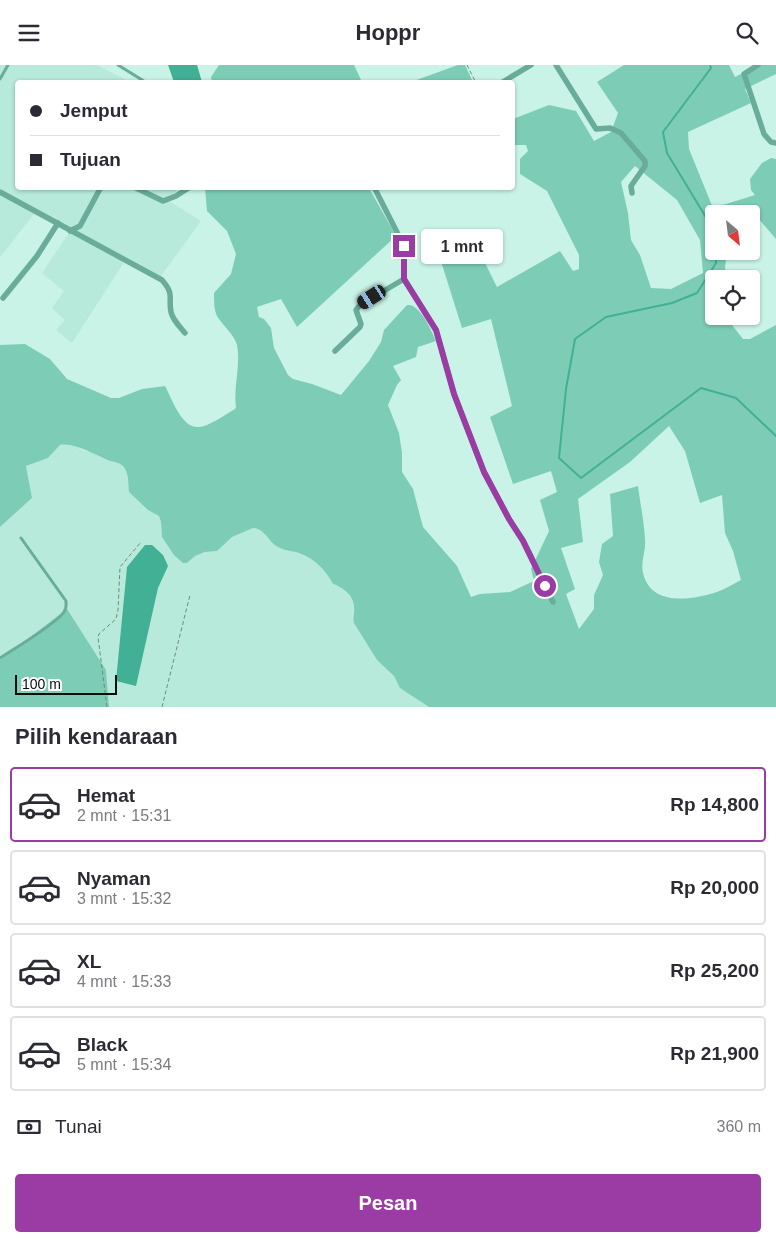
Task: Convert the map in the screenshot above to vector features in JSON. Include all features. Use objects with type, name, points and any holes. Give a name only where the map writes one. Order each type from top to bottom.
[{"type":"street","points":[[506,80],[531,65]]},
{"type":"street","points":[[556,65],[596,129],[610,128],[620,133],[645,161],[645,166],[630,186],[632,193]]},
{"type":"street","points":[[758,65],[744,74],[764,134],[771,142],[776,143]]},
{"type":"street","points":[[70,231],[80,226],[99,190]]},
{"type":"street","points":[[140,190],[163,201],[185,190]]},
{"type":"street","points":[[376,190],[404,246],[404,279],[436,330],[454,394],[484,472],[523,541],[553,601]]},
{"type":"street","points":[[0,192],[162,280],[170,294],[170,312],[185,333]]},
{"type":"street","points":[[3,298],[36,256],[58,223]]},
{"type":"street","points":[[335,351],[360,327],[361,324],[356,310],[360,305],[404,279]]},
{"type":"lane","points":[[0,79],[8,65]]},
{"type":"lane","points":[[118,65],[142,80]]},
{"type":"lane","points":[[0,658],[52,623],[63,614],[67,607],[66,601],[20,538]]},
{"type":"path","points":[[467,65],[474,80]]},
{"type":"path","points":[[107,707],[98,637],[116,619],[120,567],[141,542]]},
{"type":"path","points":[[162,707],[190,595]]},
{"type":"shaded area","points":[[0,65],[97,65],[126,80],[15,80],[15,190],[177,190],[169,201],[201,221],[158,280],[124,262],[72,343],[56,330],[65,320],[52,308],[64,291],[42,273],[69,233],[34,214],[0,257]]},
{"type":"shaded area","points":[[168,65],[197,65],[201,80],[173,80]]},
{"type":"shaded area","points":[[219,65],[354,65],[361,80],[212,80],[211,77]]},
{"type":"shaded area","points":[[458,65],[465,65],[472,80],[417,80]]},
{"type":"shaded area","points":[[624,65],[729,65],[735,77],[759,65],[776,65],[776,74],[745,89],[751,103],[688,132],[689,149],[712,205],[705,205],[705,260],[726,260],[726,270],[705,270],[705,325],[732,325],[743,339],[750,339],[776,325],[776,707],[429,707],[400,688],[394,676],[377,660],[354,623],[354,609],[350,595],[344,589],[333,584],[315,561],[305,555],[276,546],[261,531],[253,528],[232,537],[217,551],[205,552],[195,556],[187,563],[183,563],[174,555],[162,537],[159,516],[148,510],[129,492],[127,475],[123,466],[71,445],[60,445],[48,458],[26,466],[32,498],[0,527],[0,345],[25,344],[50,359],[67,379],[111,398],[119,398],[142,389],[165,386],[178,412],[188,423],[199,427],[207,425],[236,407],[235,392],[238,353],[236,341],[217,316],[214,299],[214,293],[231,274],[236,254],[227,231],[207,211],[205,190],[370,190],[396,236],[297,327],[281,299],[257,307],[259,317],[264,319],[271,328],[274,348],[288,375],[293,379],[341,395],[369,361],[381,342],[384,330],[407,305],[416,308],[421,313],[436,341],[418,347],[416,357],[393,366],[401,380],[388,405],[399,433],[402,472],[413,489],[423,527],[457,566],[471,597],[480,594],[510,592],[534,581],[531,569],[549,531],[540,500],[557,492],[551,471],[513,484],[490,417],[512,406],[491,319],[462,328],[434,239],[468,229],[497,287],[560,251],[573,271],[579,269],[579,255],[547,191],[520,174],[520,159],[528,151],[526,145],[515,145],[515,118],[549,105],[576,111],[594,141],[611,132],[618,113],[597,82]],"holes":[[[635,166],[677,200],[700,240],[703,273],[671,289],[651,288],[640,255],[631,240],[628,213],[621,182]],[[669,426],[685,451],[700,503],[722,495],[725,533],[733,551],[741,580],[717,592],[696,597],[674,598],[663,596],[654,591],[647,584],[642,570],[645,540],[638,486],[610,494],[613,536],[602,544],[599,562],[603,575],[594,595],[594,609],[579,629],[566,594],[575,589],[561,548],[583,542],[578,499],[630,462]]]},
{"type":"shaded area","points":[[771,158],[776,159],[776,239],[760,220],[760,205],[723,205],[755,195],[751,190],[750,179],[762,163]]},
{"type":"shaded area","points":[[64,444],[92,452],[105,460],[124,466],[127,472],[129,492],[148,510],[159,516],[162,537],[187,563],[195,556],[205,552],[217,551],[232,537],[253,528],[263,531],[279,548],[300,553],[318,563],[326,571],[333,584],[342,587],[351,597],[355,606],[352,616],[377,660],[394,676],[400,688],[429,707],[109,707],[106,670],[67,610],[0,660],[0,527],[32,498],[26,466],[48,458],[60,445]]},
{"type":"shaded area","points":[[145,545],[152,545],[163,555],[168,566],[158,588],[136,686],[116,681],[127,567]]},
{"type":"shaded area","points":[[67,609],[106,670],[109,707],[0,707],[0,660]]},
{"type":"waterway","points":[[705,216],[667,153],[663,132],[711,68],[710,65]]},
{"type":"waterway","points":[[716,260],[697,293],[672,303],[606,317],[575,339],[566,389],[559,458],[581,478],[701,388],[736,398],[776,436]]},
{"type":"route","points":[[404,246],[404,279],[436,330],[454,394],[484,472],[523,541],[545,586]]}]
